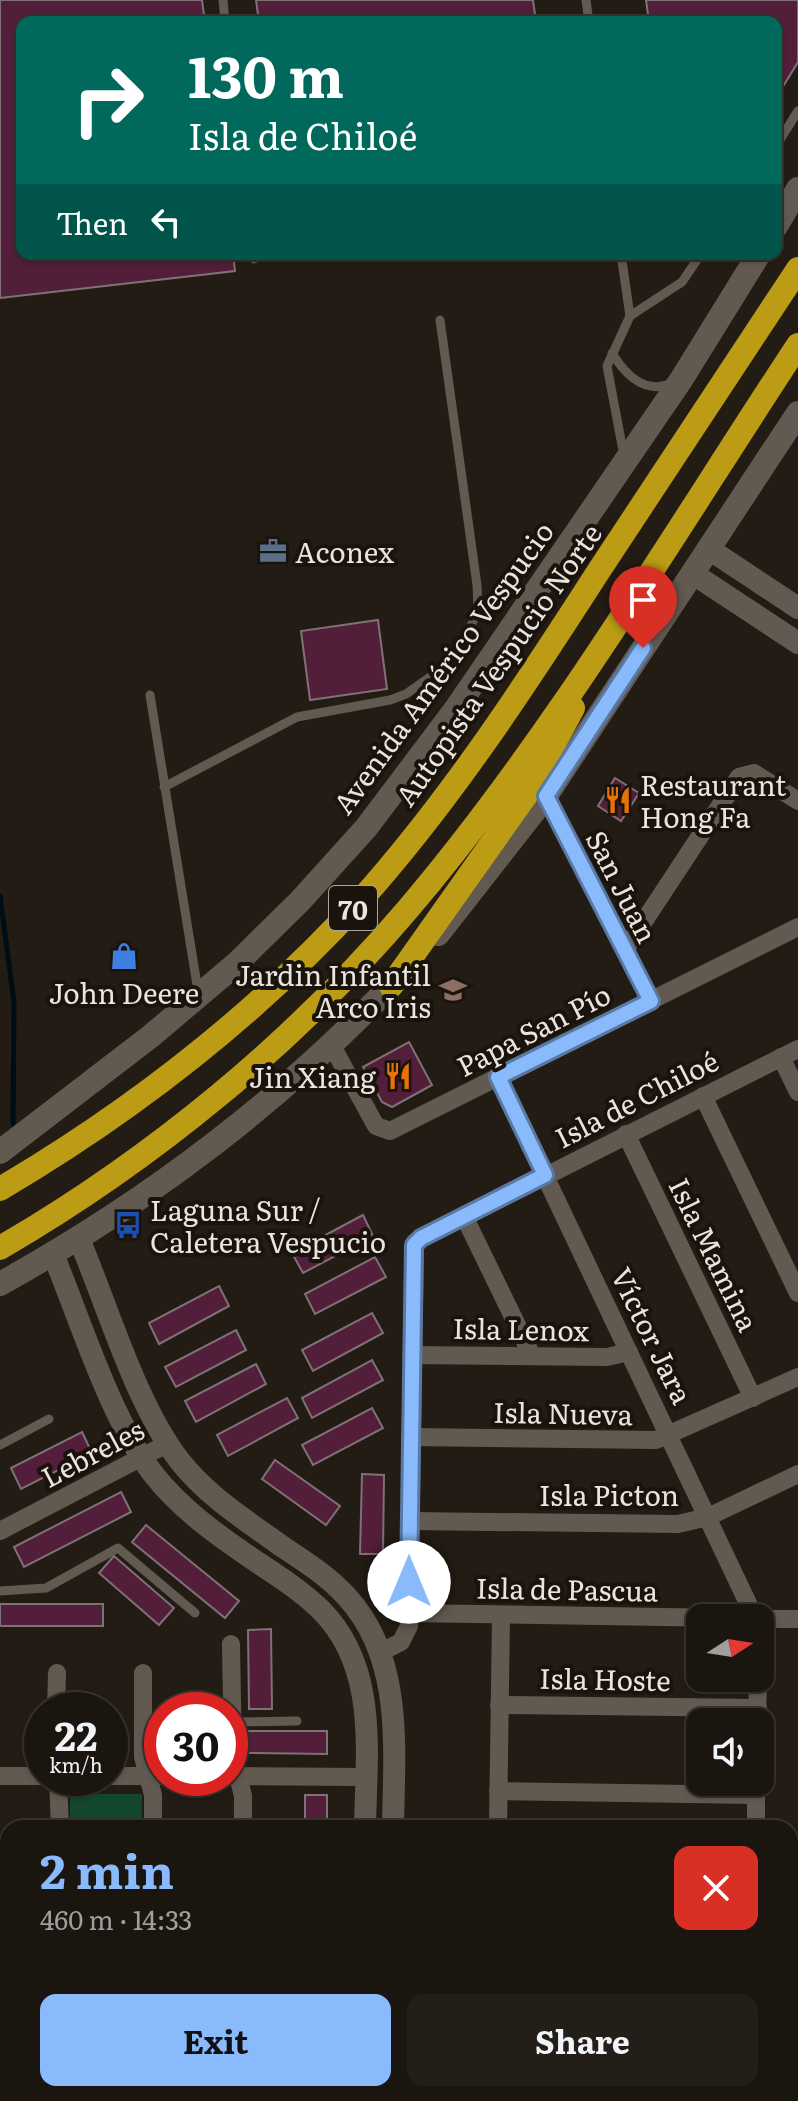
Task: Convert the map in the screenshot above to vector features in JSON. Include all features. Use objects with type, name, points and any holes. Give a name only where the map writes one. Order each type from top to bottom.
[{"type":"highway","name":"Autopista Vespucio Norte","points":[[0,1189],[95,1130],[211,1043],[291,972],[393,863],[497,728],[798,269]]},
{"type":"highway","name":"70","points":[[0,1248],[68,1206],[160,1141],[246,1071],[382,939],[462,843],[590,661],[798,345]]},
{"type":"highway","points":[[391,986],[542,769],[569,716],[590,661]]},
{"type":"main road","points":[[782,216],[798,189]]},
{"type":"main road","name":"Avenida Américo Vespucio","points":[[0,1152],[200,996],[300,901],[393,793],[455,710],[681,380],[755,260]]},
{"type":"main road","points":[[0,1284],[79,1239],[212,1149],[331,1044],[391,986],[478,888],[546,796],[798,413]]},
{"type":"street","points":[[709,549],[798,608]]},
{"type":"street","points":[[692,573],[798,643]]},
{"type":"street","points":[[625,950],[739,777],[754,773],[798,801]]},
{"type":"street","name":"San Juan","points":[[546,796],[651,1001]]},
{"type":"street","name":"Papa San Pío","points":[[331,1044],[376,1126],[382,1131],[394,1130],[798,927]]},
{"type":"street","points":[[790,1053],[798,1092]]},
{"type":"street","name":"Isla de Chiloé","points":[[411,1355],[415,1242],[790,1053]]},
{"type":"street","name":"Víctor Jara","points":[[498,1077],[751,1604]]},
{"type":"street","points":[[703,1096],[798,1293]]},
{"type":"street","name":"Isla Mamina","points":[[626,1134],[753,1398]]},
{"type":"street","points":[[464,1216],[532,1356]]},
{"type":"street","points":[[79,1239],[147,1405],[167,1444],[209,1492],[335,1585],[364,1618],[381,1652],[393,1713],[393,1820]]},
{"type":"street","points":[[53,1254],[116,1407],[141,1457],[196,1518],[305,1596],[339,1632],[353,1659],[362,1690],[365,1820]]},
{"type":"street","name":"Isla Lenox","points":[[411,1355],[613,1357],[629,1352]]},
{"type":"street","points":[[381,1652],[405,1638],[409,1613],[411,1355]]},
{"type":"street","name":"Isla Nueva","points":[[410,1437],[639,1441],[670,1437],[798,1377]]},
{"type":"street","name":"Lebreles","points":[[0,1531],[167,1444]]},
{"type":"street","name":"Isla Picton","points":[[409,1521],[678,1524],[708,1517],[796,1481]]},
{"type":"street","name":"Isla de Pascua","points":[[409,1613],[686,1617]]},
{"type":"street","points":[[498,1820],[501,1615]]},
{"type":"street","points":[[774,1618],[798,1619]]},
{"type":"street","points":[[231,1644],[232,1692]]},
{"type":"street","points":[[56,1692],[57,1673]]},
{"type":"street","points":[[143,1673],[144,1759]]},
{"type":"street","name":"Isla Hoste","points":[[499,1705],[686,1712]]},
{"type":"street","points":[[0,1776],[24,1776]]},
{"type":"street","points":[[248,1776],[365,1777]]},
{"type":"street","points":[[498,1791],[686,1790]]},
{"type":"street","points":[[59,1796],[60,1820]]},
{"type":"street","points":[[153,1796],[153,1820]]},
{"type":"street","points":[[243,1796],[243,1820]]},
{"type":"street","points":[[756,1796],[756,1820]]},
{"type":"lane","points":[[782,136],[798,111]]},
{"type":"lane","points":[[622,260],[630,316]]},
{"type":"lane","points":[[624,460],[607,366],[630,316],[682,282],[697,260]]},
{"type":"lane","points":[[164,787],[297,717],[390,700],[406,694],[433,675],[466,640],[478,608],[477,585],[440,320]]},
{"type":"lane","points":[[612,353],[624,373],[641,385],[664,387],[681,380]]},
{"type":"lane","points":[[150,695],[200,996]]},
{"type":"lane","points":[[0,1445],[49,1419]]},
{"type":"lane","points":[[0,1591],[46,1588],[118,1548],[195,1613]]},
{"type":"lane","points":[[248,1722],[297,1721]]},
{"type":"green space","points":[[142,1794],[142,1820],[70,1820],[70,1796]]},
{"type":"building","points":[[0,0],[202,0],[204,16],[16,16],[16,260],[234,260],[235,271],[0,298]]},
{"type":"building","points":[[256,0],[533,0],[535,16],[258,16]]},
{"type":"building","points":[[646,0],[798,0],[798,62],[782,88],[782,16],[648,16]]},
{"type":"building","points":[[378,620],[387,689],[310,700],[301,631]]},
{"type":"building","name":"Restaurant Hong Fa","points":[[615,778],[639,793],[621,821],[598,806]]},
{"type":"building","name":"Jin Xiang","points":[[409,1042],[432,1085],[392,1107],[382,1102],[363,1067]]},
{"type":"building","points":[[363,1215],[373,1236],[303,1273],[292,1253]]},
{"type":"building","points":[[375,1257],[386,1277],[315,1314],[305,1294]]},
{"type":"building","points":[[219,1286],[229,1306],[159,1344],[149,1323]]},
{"type":"building","points":[[372,1313],[383,1333],[313,1371],[302,1350]]},
{"type":"building","points":[[236,1330],[246,1350],[176,1387],[165,1367]]},
{"type":"building","points":[[372,1360],[383,1380],[312,1418],[302,1398]]},
{"type":"building","points":[[256,1364],[266,1384],[196,1422],[185,1401]]},
{"type":"building","points":[[287,1398],[298,1418],[228,1456],[217,1435]]},
{"type":"building","points":[[372,1408],[383,1428],[313,1465],[302,1445]]},
{"type":"building","points":[[82,1432],[92,1453],[21,1489],[11,1468]]},
{"type":"building","points":[[275,1460],[340,1506],[326,1525],[262,1479]]},
{"type":"building","points":[[362,1474],[384,1475],[383,1554],[360,1554]]},
{"type":"building","points":[[121,1492],[131,1512],[24,1567],[14,1547]]},
{"type":"building","points":[[146,1525],[239,1601],[225,1618],[132,1542]]},
{"type":"building","points":[[114,1556],[174,1608],[159,1625],[99,1573]]},
{"type":"building","points":[[0,1604],[103,1604],[103,1626],[0,1626]]},
{"type":"building","points":[[271,1629],[272,1709],[249,1709],[248,1630]]},
{"type":"building","points":[[248,1731],[327,1731],[327,1754],[248,1753]]},
{"type":"building","points":[[305,1795],[327,1795],[327,1820],[305,1820]]},
{"type":"waterway","points":[[0,896],[14,1002],[13,1124]]},
{"type":"place","name":"Aconex","points":[[273,551]]},
{"type":"place","name":"Restaurant Hong Fa","points":[[618,800]]},
{"type":"place","name":"John Deere","points":[[124,956]]},
{"type":"place","name":"Jardin Infantil Arco Iris","points":[[453,990]]},
{"type":"place","name":"Jin Xiang","points":[[398,1076]]},
{"type":"place","name":"Laguna Sur / Caletera Vespucio","points":[[128,1225]]},
{"type":"route","points":[[409,1582],[414,1245],[421,1238],[545,1175],[498,1077],[651,1001],[546,796],[643,648]]}]
